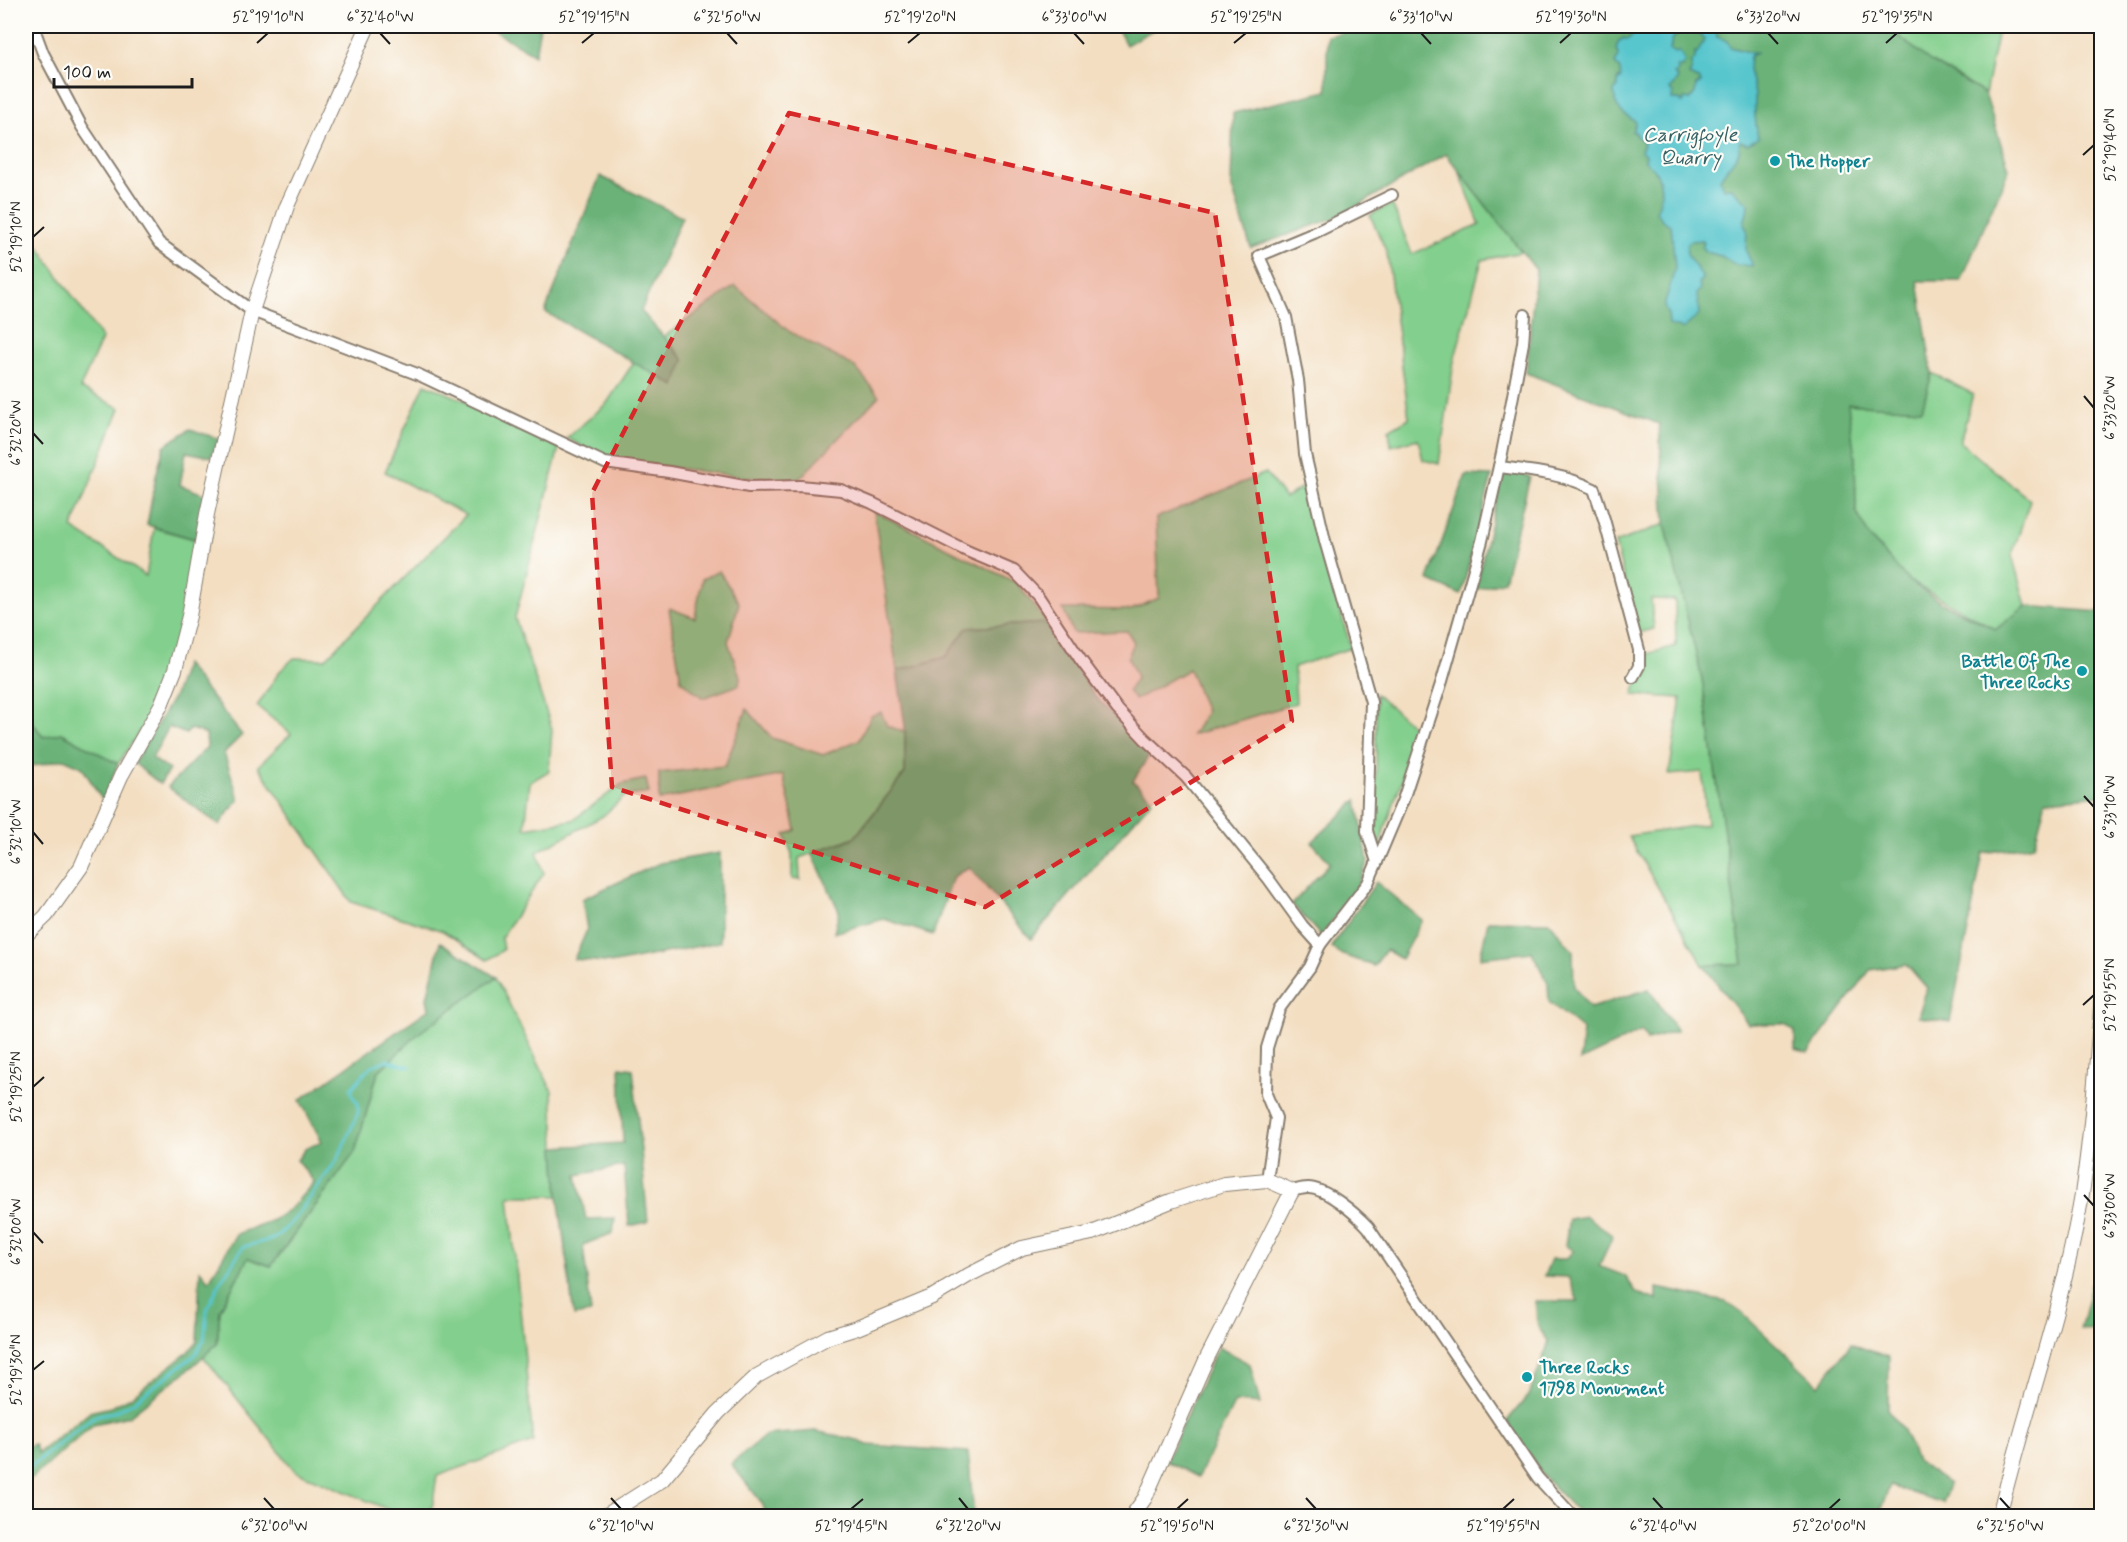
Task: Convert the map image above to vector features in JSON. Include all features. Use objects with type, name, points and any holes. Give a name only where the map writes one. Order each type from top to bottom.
[{"type":"street","points":[[33,26],[43,52],[82,127],[159,243],[252,311],[417,374],[604,463],[749,487],[800,486],[841,490],[872,503],[967,551],[1014,571],[1038,596],[1117,709],[1186,777],[1269,878],[1302,925],[1320,945]]},
{"type":"street","points":[[26,935],[46,916],[81,867],[122,776],[161,705],[176,670],[189,616],[207,514],[252,311],[288,206],[369,26]]},
{"type":"street","points":[[1377,862],[1367,831],[1371,702],[1325,541],[1305,454],[1298,380],[1286,317],[1259,256],[1314,233],[1392,195]]},
{"type":"street","points":[[1267,1180],[1276,1118],[1266,1094],[1267,1048],[1279,1009],[1310,968],[1320,945],[1368,883],[1403,800],[1442,681],[1482,541],[1523,343],[1525,315]]},
{"type":"street","points":[[1499,467],[1577,480],[1594,489],[1639,650],[1639,666],[1633,677]]},
{"type":"street","points":[[1999,1516],[2064,1276],[2082,1193],[2102,994]]},
{"type":"street","points":[[605,1516],[662,1480],[718,1413],[757,1376],[828,1337],[932,1298],[969,1275],[1022,1248],[1092,1233],[1153,1208],[1224,1184],[1267,1180],[1292,1191],[1308,1188],[1316,1190],[1355,1213],[1368,1227],[1539,1478],[1573,1516]]},
{"type":"street","points":[[1132,1516],[1145,1498],[1206,1360],[1292,1191]]},
{"type":"highlighted area","points":[[789,113],[1215,213],[1292,721],[985,907],[612,787],[592,493]]},
{"type":"green space","points":[[485,26],[540,26],[535,55]]},
{"type":"green space","points":[[1116,26],[1160,26],[1126,45]]},
{"type":"green space","points":[[1372,26],[1886,26],[1930,61],[1985,94],[2009,169],[1961,281],[1918,281],[1932,373],[1922,409],[1848,404],[1855,458],[1856,511],[1869,536],[1909,581],[1942,603],[1996,629],[2026,606],[2101,612],[2102,795],[2046,800],[2034,845],[1983,853],[1950,1022],[1918,1017],[1927,988],[1906,964],[1870,970],[1808,1053],[1795,1049],[1795,1031],[1785,1024],[1748,1024],[1703,965],[1743,964],[1702,679],[1665,524],[1659,424],[1526,373],[1536,270],[1446,154],[1340,216],[1251,248],[1231,185],[1233,113],[1327,91],[1327,36]]},
{"type":"green space","points":[[1886,26],[1999,26],[1985,94],[1930,61]]},
{"type":"green space","points":[[1459,171],[1522,252],[1482,260],[1454,361],[1439,464],[1423,460],[1418,439],[1391,446],[1389,430],[1409,418],[1387,253],[1370,215],[1392,204],[1412,254],[1480,225]]},
{"type":"green space","points":[[600,176],[682,217],[641,311],[684,360],[675,386],[545,312]]},
{"type":"green space","points":[[26,231],[102,339],[80,388],[120,408],[72,528],[146,576],[154,528],[198,540],[184,616],[165,683],[141,729],[118,764],[62,733],[43,737],[26,713]]},
{"type":"green space","points":[[735,286],[790,332],[855,367],[879,396],[799,479],[751,478],[637,463],[597,454],[567,438],[607,403],[634,362],[674,385],[684,360],[664,337]]},
{"type":"green space","points":[[1932,373],[1973,394],[1960,442],[2030,500],[2012,555],[2026,606],[1997,630],[1909,581],[1869,536],[1856,511],[1855,458],[1847,404],[1922,409]]},
{"type":"green space","points":[[425,384],[481,407],[559,448],[515,618],[552,729],[549,771],[530,782],[525,828],[573,820],[622,784],[646,779],[649,793],[625,796],[603,816],[537,852],[544,873],[501,938],[503,950],[487,960],[443,931],[351,902],[258,766],[291,734],[257,706],[280,671],[294,658],[325,659],[466,515],[385,472]]},
{"type":"green space","points":[[190,429],[219,439],[211,457],[186,452],[180,485],[206,495],[198,540],[147,525],[164,446]]},
{"type":"green space","points":[[1517,472],[1530,477],[1504,581],[1475,590],[1502,476]]},
{"type":"green space","points":[[1266,473],[1285,498],[1304,486],[1351,648],[1294,667],[1296,703],[1192,735],[1206,712],[1189,669],[1135,700],[1128,691],[1137,677],[1128,658],[1134,642],[1127,631],[1073,633],[1063,609],[1131,610],[1159,598],[1156,518]]},
{"type":"green space","points":[[1466,475],[1492,476],[1461,595],[1428,580]]},
{"type":"green space","points":[[874,511],[1017,583],[1047,623],[967,628],[946,657],[897,671]]},
{"type":"green space","points":[[1665,524],[1702,679],[1743,964],[1703,965],[1628,836],[1707,824],[1702,772],[1669,775],[1681,698],[1633,695],[1647,654],[1676,646],[1675,600],[1651,599],[1654,629],[1638,633],[1615,543]]},
{"type":"green space","points":[[719,571],[739,603],[728,642],[740,676],[739,685],[703,698],[681,680],[669,608],[695,618],[702,579]]},
{"type":"green space","points":[[1047,623],[1094,695],[1150,754],[1133,781],[1153,799],[1031,939],[969,867],[953,877],[933,935],[884,919],[834,933],[839,911],[812,853],[855,837],[905,773],[905,726],[897,671],[946,657],[967,628]]},
{"type":"green space","points":[[185,664],[242,735],[224,753],[239,799],[219,825],[168,787],[207,747],[206,734],[190,729],[186,734],[169,727],[152,758],[169,770],[160,784],[134,763],[174,696]]},
{"type":"green space","points":[[1376,694],[1419,731],[1378,849],[1372,827],[1376,773]]},
{"type":"green space","points":[[747,709],[772,738],[823,755],[859,740],[871,716],[881,712],[887,726],[905,732],[905,773],[855,837],[799,858],[800,880],[792,879],[792,854],[785,835],[796,830],[783,775],[659,800],[659,773],[725,766]]},
{"type":"green space","points":[[26,713],[43,737],[62,733],[118,764],[103,801],[82,767],[64,759],[34,766],[26,754]]},
{"type":"green space","points":[[1357,800],[1368,861],[1357,888],[1321,936],[1292,904],[1330,863],[1312,842]]},
{"type":"green space","points":[[720,853],[720,942],[615,963],[574,959],[587,930],[582,899],[660,863]]},
{"type":"green space","points":[[1376,882],[1422,920],[1401,959],[1386,950],[1374,966],[1340,954],[1331,947]]},
{"type":"green space","points":[[1488,921],[1550,922],[1573,951],[1574,987],[1590,1008],[1649,989],[1677,1031],[1647,1040],[1642,1031],[1580,1061],[1583,1030],[1549,1002],[1548,984],[1532,952],[1480,958]]},
{"type":"green space","points":[[440,942],[496,977],[419,1033],[378,1072],[355,1152],[271,1266],[248,1258],[220,1310],[217,1344],[129,1416],[94,1424],[26,1483],[26,1447],[34,1444],[38,1453],[89,1412],[111,1407],[131,1397],[187,1353],[197,1342],[200,1270],[209,1281],[236,1234],[273,1220],[291,1208],[314,1182],[297,1160],[306,1148],[322,1142],[300,1100],[429,1009],[427,998]]},
{"type":"green space","points":[[496,977],[552,1091],[558,1196],[509,1196],[533,1442],[437,1476],[431,1515],[404,1516],[295,1471],[203,1356],[217,1344],[220,1310],[248,1258],[271,1266],[355,1152],[378,1072],[419,1033]]},
{"type":"green space","points":[[620,1067],[633,1069],[648,1222],[629,1226],[624,1166],[577,1175],[586,1219],[615,1218],[613,1233],[583,1245],[591,1313],[574,1316],[558,1196],[555,1147],[623,1143]]},
{"type":"green space","points":[[1586,1216],[1613,1236],[1599,1266],[1625,1276],[1637,1293],[1657,1300],[1657,1288],[1726,1302],[1742,1313],[1819,1385],[1851,1344],[1889,1357],[1888,1410],[1902,1428],[1916,1461],[1949,1484],[1943,1503],[1890,1486],[1878,1516],[1582,1516],[1543,1476],[1507,1421],[1530,1393],[1549,1342],[1538,1327],[1535,1301],[1578,1301],[1568,1277],[1544,1276],[1551,1259],[1566,1259],[1573,1251],[1565,1245],[1569,1219]]},
{"type":"green space","points":[[2101,1261],[2101,1329],[2080,1330],[2093,1278]]},
{"type":"green space","points":[[1218,1347],[1250,1364],[1260,1404],[1235,1402],[1198,1477],[1166,1461]]},
{"type":"green space","points":[[815,1431],[853,1439],[868,1445],[968,1452],[974,1516],[767,1516],[762,1503],[731,1464],[766,1435]]},
{"type":"water","name":"Carrigfoyle Quarry","points":[[1644,26],[1707,26],[1705,32],[1716,31],[1717,37],[1727,41],[1730,47],[1752,53],[1758,52],[1750,56],[1749,70],[1755,94],[1758,138],[1748,144],[1740,141],[1738,154],[1720,179],[1723,188],[1730,187],[1749,204],[1744,224],[1747,230],[1746,251],[1753,266],[1738,266],[1721,256],[1706,252],[1702,248],[1704,242],[1702,240],[1687,243],[1688,257],[1700,272],[1703,280],[1699,282],[1700,290],[1697,293],[1699,315],[1683,329],[1669,325],[1664,307],[1675,268],[1671,225],[1663,221],[1656,212],[1661,191],[1660,184],[1655,172],[1645,161],[1646,155],[1641,151],[1644,144],[1642,140],[1636,136],[1636,132],[1632,132],[1636,122],[1620,111],[1615,98],[1614,91],[1618,87],[1618,79],[1621,79],[1620,70],[1615,63],[1619,57],[1616,49],[1619,41],[1624,38],[1627,40]],"holes":[[[1678,28],[1686,31],[1693,30],[1693,33],[1698,33],[1704,40],[1697,54],[1695,52],[1689,75],[1700,80],[1701,83],[1696,86],[1695,93],[1690,100],[1684,99],[1683,103],[1679,99],[1672,99],[1673,93],[1670,90],[1678,78],[1674,74],[1678,72],[1677,67],[1682,67],[1685,61],[1679,51],[1676,53],[1670,50]]]},
{"type":"waterway","points":[[26,1470],[89,1420],[132,1403],[195,1355],[204,1340],[207,1310],[220,1282],[243,1247],[273,1239],[284,1230],[337,1160],[358,1113],[358,1103],[351,1089],[370,1067],[386,1060],[410,1067]]},
{"type":"place","name":"The Hopper","points":[[1775,161]]},
{"type":"place","name":"Battle Of The Three Rocks","points":[[2082,671]]},
{"type":"place","name":"Three Rocks 1798 Monument","points":[[1527,1377]]}]
